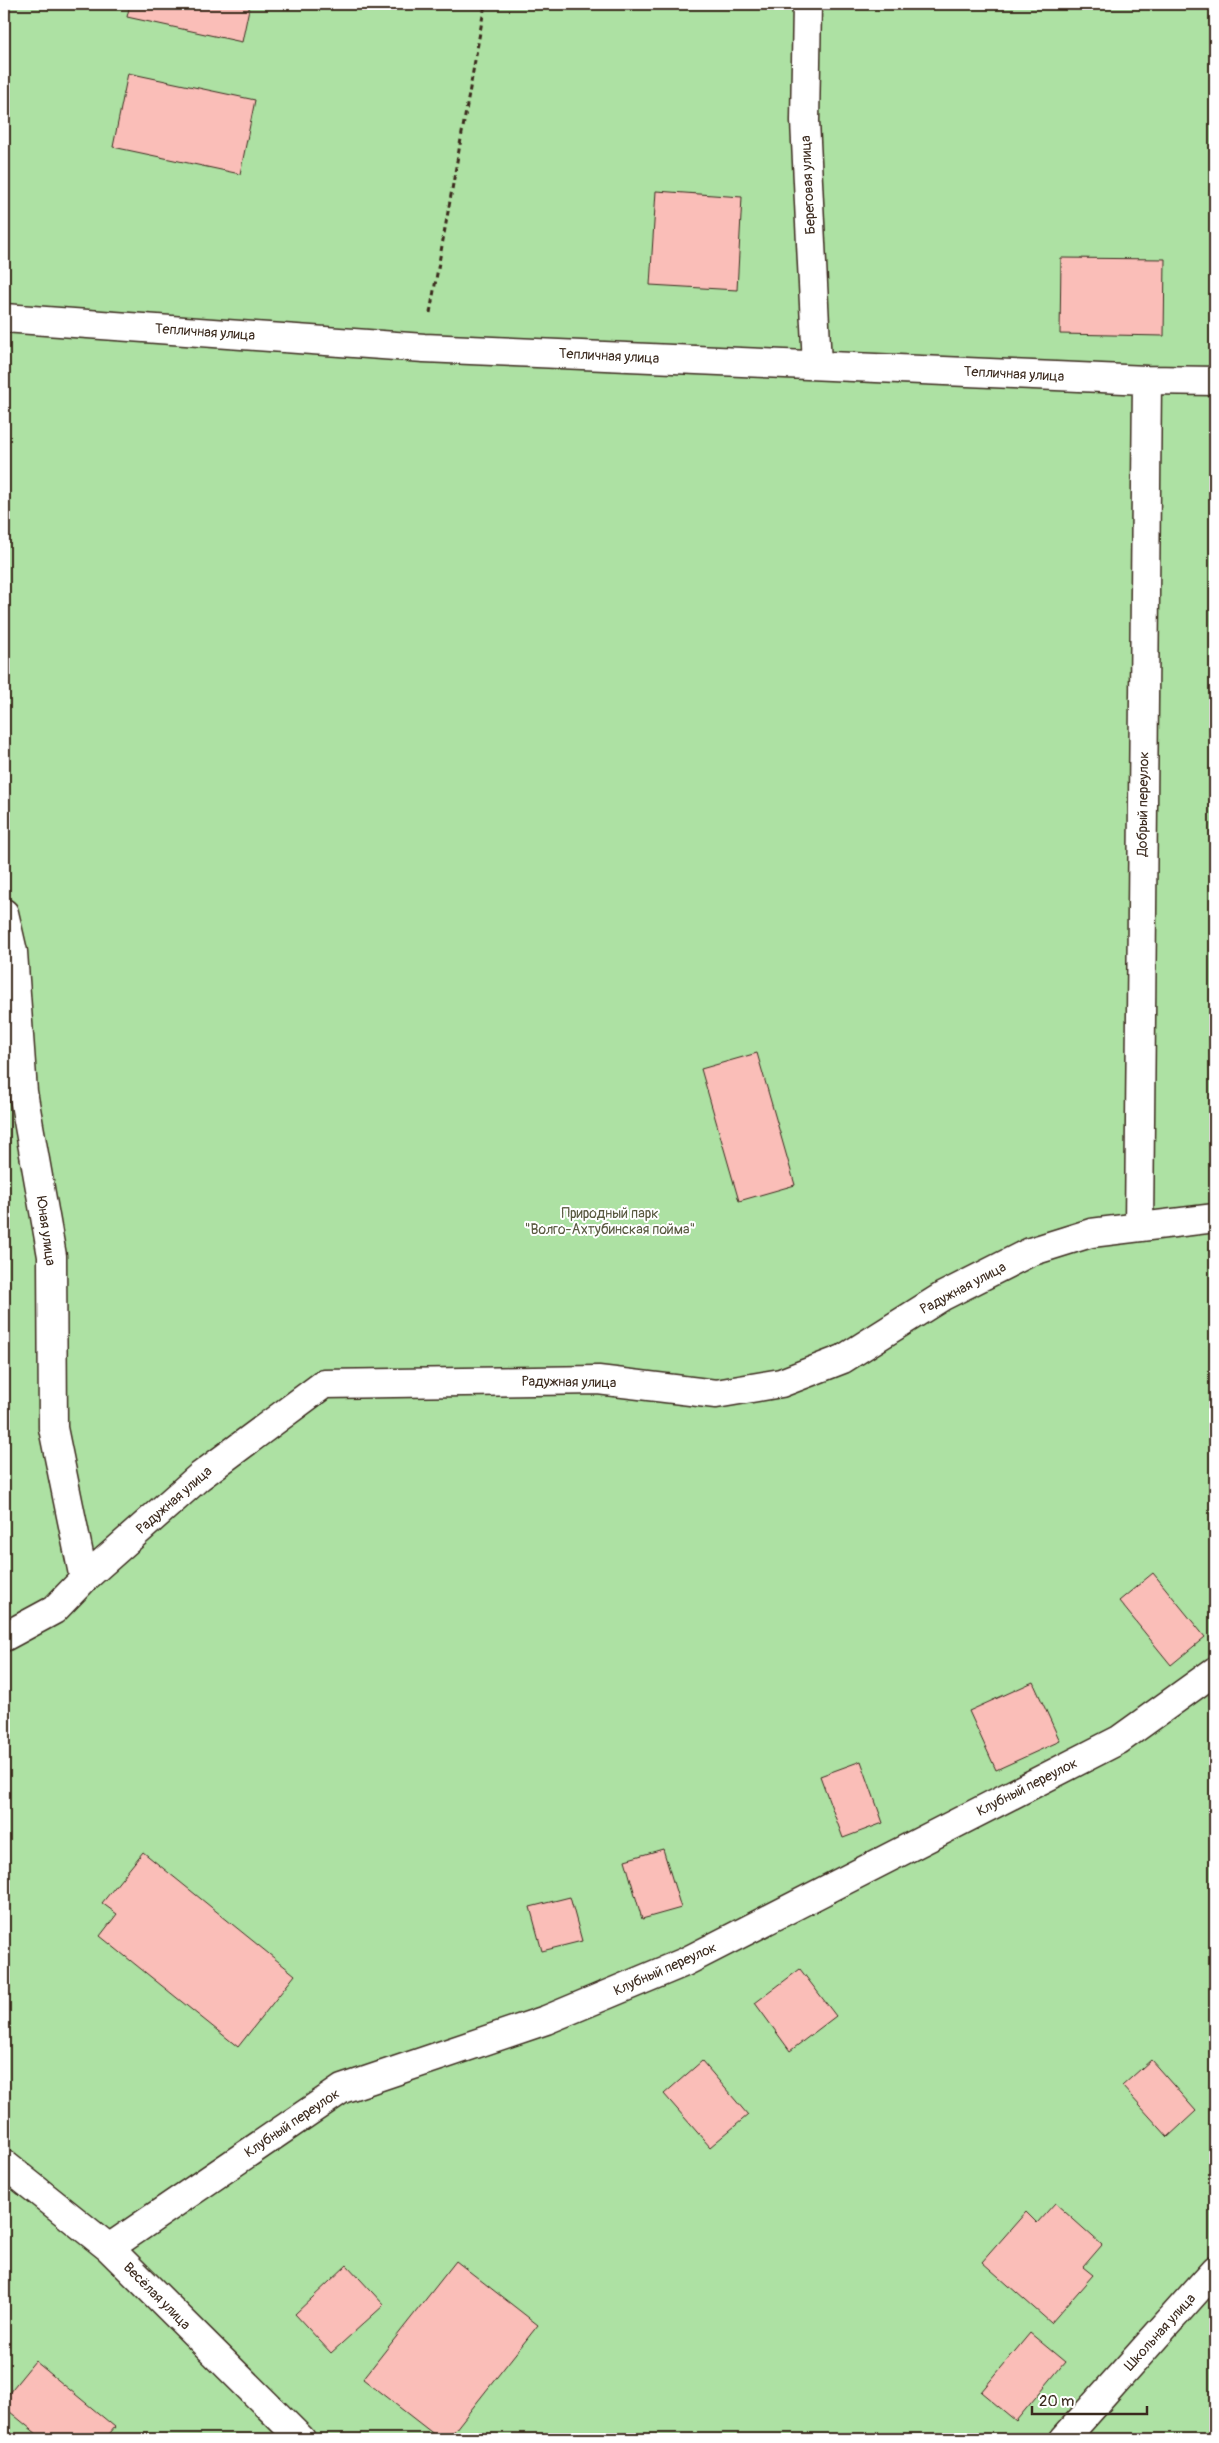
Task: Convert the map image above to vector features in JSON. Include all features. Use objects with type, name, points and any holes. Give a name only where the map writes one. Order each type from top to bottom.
[{"type":"street","name":"Береговая улица","points":[[807,4],[805,121],[817,365]]},
{"type":"street","name":"Тепличная улица","points":[[4,318],[424,348],[1147,380],[1215,381]]},
{"type":"street","name":"Добрый переулок","points":[[1139,1227],[1147,380]]},
{"type":"street","name":"Юная улица","points":[[4,913],[12,952],[23,1092],[52,1256],[53,1428],[84,1579]]},
{"type":"street","name":"Радужная улица","points":[[4,1637],[54,1610],[84,1579],[199,1477],[324,1384],[598,1380],[716,1394],[781,1383],[844,1359],[943,1296],[1030,1252],[1090,1233],[1215,1218]]},
{"type":"street","name":"Клубный переулок","points":[[109,2248],[342,2089],[546,2020],[685,1962],[1119,1740],[1215,1671]]},
{"type":"street","name":"Весёлая улица","points":[[4,2164],[109,2248],[301,2439]]},
{"type":"street","name":"Школьная улица","points":[[1064,2439],[1215,2270]]},
{"type":"path","points":[[424,348],[485,4]]},
{"type":"green space","name":"Природный парк \"Волго-Ахтубинская пойма\"","points":[[4,4],[1215,4],[1215,2439],[4,2439]]},
{"type":"building","points":[[130,4],[250,4],[242,42],[127,17]]},
{"type":"building","points":[[128,73],[255,100],[240,174],[113,147]]},
{"type":"building","points":[[656,191],[742,197],[737,290],[650,285]]},
{"type":"building","points":[[1061,258],[1165,259],[1164,336],[1060,334]]},
{"type":"building","points":[[757,1053],[795,1185],[739,1201],[701,1069]]},
{"type":"building","points":[[1153,1573],[1205,1637],[1171,1665],[1119,1601]]},
{"type":"building","points":[[1033,1682],[1060,1741],[996,1770],[969,1711]]},
{"type":"building","points":[[861,1761],[883,1823],[843,1838],[820,1776]]},
{"type":"building","points":[[663,1849],[681,1908],[642,1919],[625,1860]]},
{"type":"building","points":[[143,1852],[295,1975],[238,2047],[100,1936],[117,1914],[102,1903]]},
{"type":"building","points":[[570,1897],[582,1941],[542,1951],[530,1907]]},
{"type":"building","points":[[800,1969],[836,2016],[790,2051],[755,2003]]},
{"type":"building","points":[[1151,2060],[1196,2111],[1168,2137],[1122,2086]]},
{"type":"building","points":[[702,2061],[748,2115],[710,2147],[664,2094]]},
{"type":"building","points":[[1055,2203],[1102,2245],[1083,2267],[1093,2275],[1051,2323],[982,2262],[1026,2212],[1037,2223]]},
{"type":"building","points":[[456,2261],[538,2325],[448,2439],[440,2439],[363,2379]]},
{"type":"building","points":[[347,2265],[384,2305],[331,2353],[295,2314]]},
{"type":"building","points":[[1030,2333],[1065,2362],[1016,2421],[981,2392]]},
{"type":"building","points":[[35,2361],[115,2427],[105,2439],[43,2439],[4,2407],[4,2399]]}]
